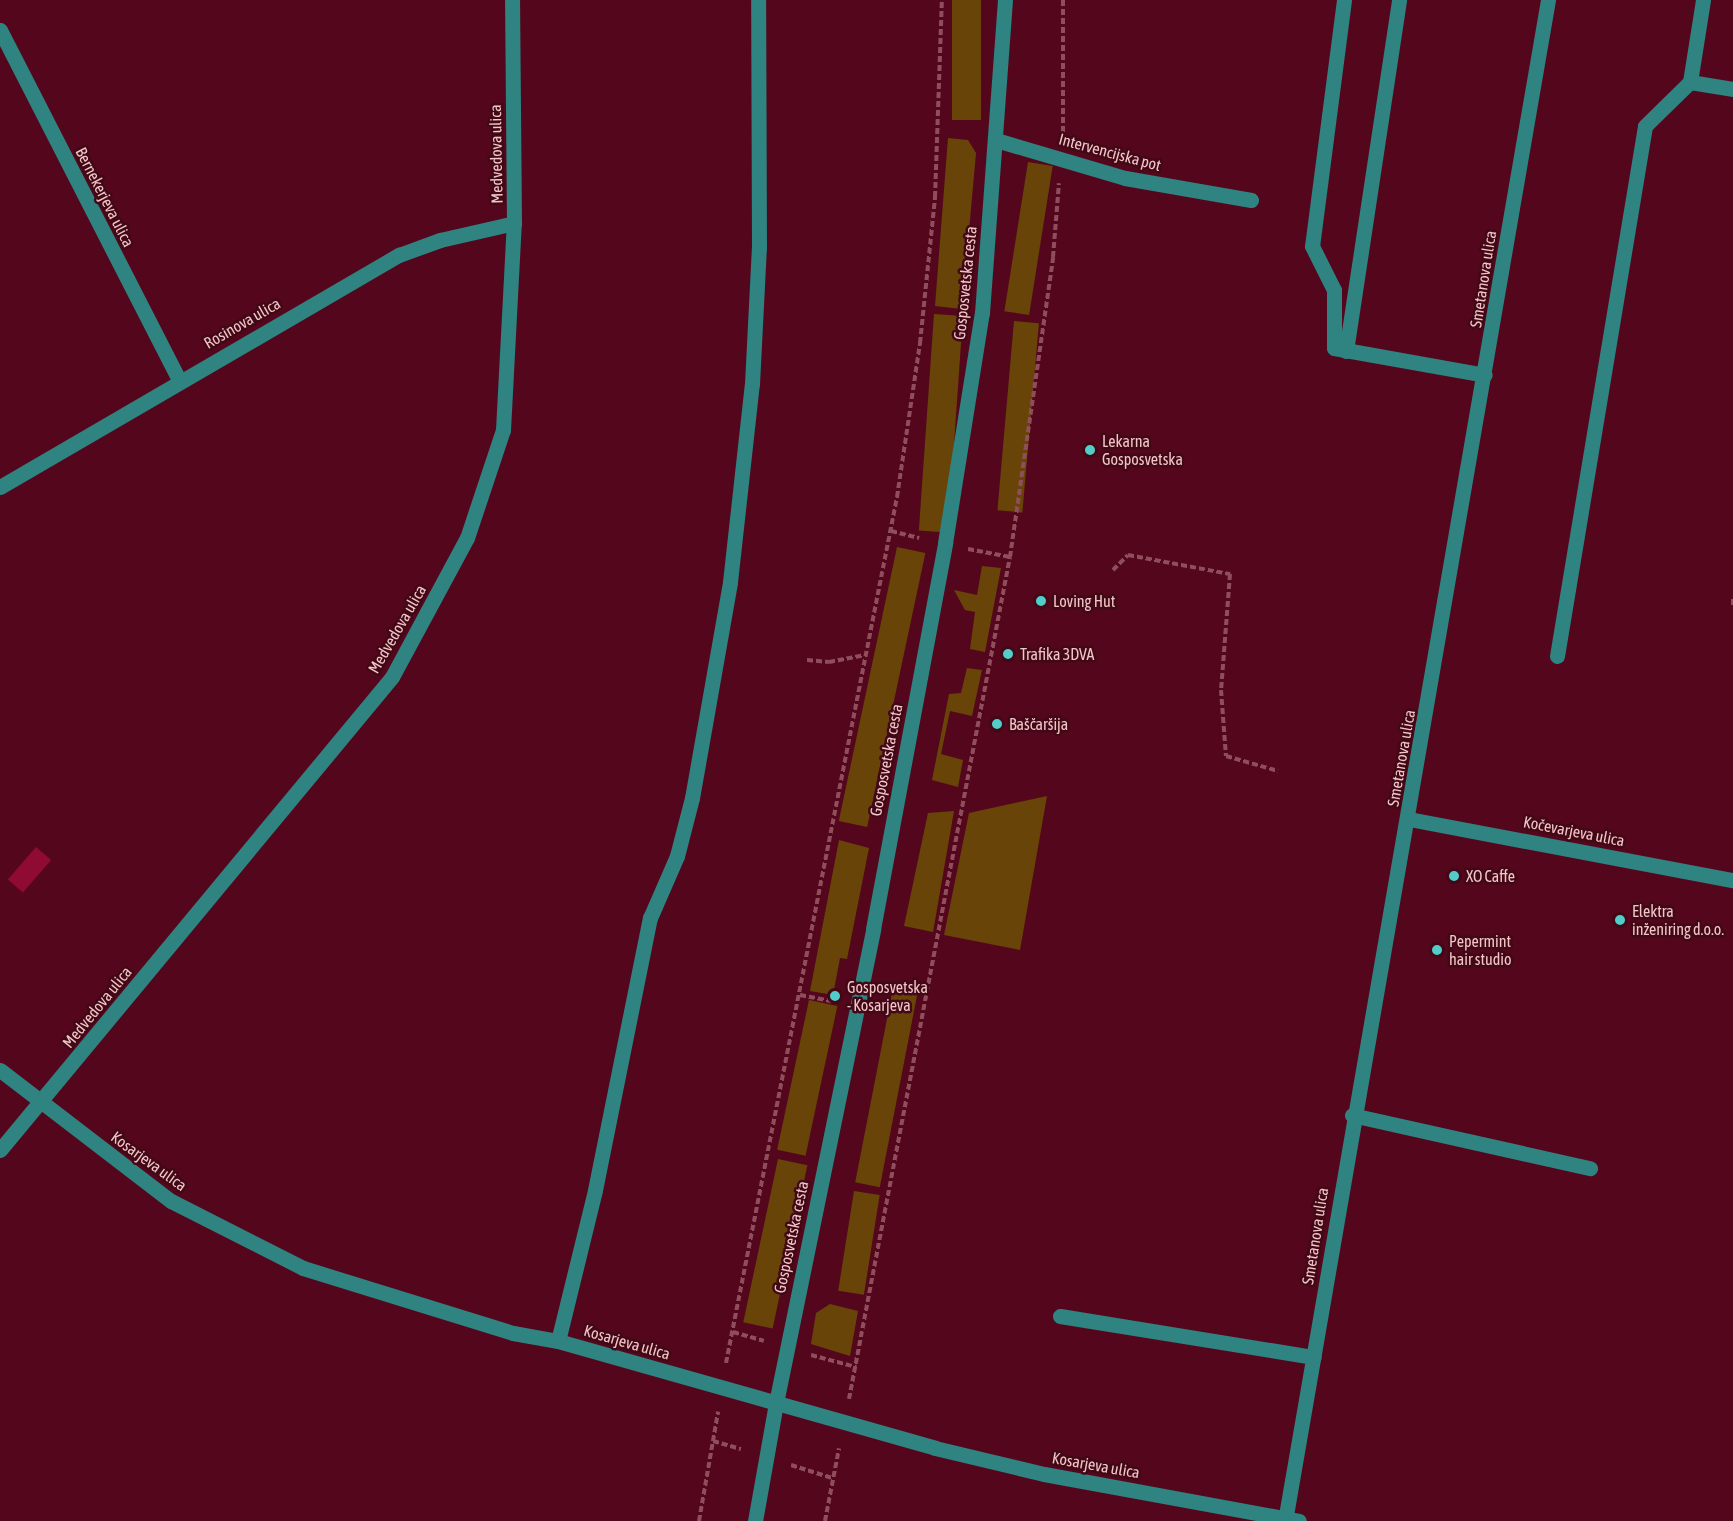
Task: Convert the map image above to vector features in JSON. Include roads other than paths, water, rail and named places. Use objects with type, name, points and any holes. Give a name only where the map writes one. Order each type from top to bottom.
[{"type":"street","name":"Medvedova ulica","points":[[0,1150],[392,677],[467,538],[503,430],[514,223],[512,0]]},
{"type":"street","points":[[558,1341],[595,1190],[650,918],[677,856],[692,798],[725,614],[752,384],[760,201],[758,0]]},
{"type":"street","name":"Gosposvetska cesta","points":[[755,1521],[776,1403],[857,1007],[945,543],[981,324],[1005,0]]},
{"type":"street","points":[[1344,0],[1312,246],[1334,290],[1334,348],[1485,375]]},
{"type":"street","points":[[1346,351],[1399,0]]},
{"type":"street","name":"Smetanova ulica","points":[[1290,1520],[1352,1114],[1409,819],[1548,0]]},
{"type":"street","points":[[1557,656],[1645,126],[1690,82],[1703,0]]},
{"type":"street","name":"Bernekerjeva ulica","points":[[0,30],[179,380]]},
{"type":"street","points":[[1690,82],[1733,89]]},
{"type":"street","name":"Intervencijska pot","points":[[996,140],[1061,157],[1125,178],[1251,200]]},
{"type":"street","name":"Rosinova ulica","points":[[0,487],[179,380],[399,255],[440,240],[514,223]]},
{"type":"street","name":"Kočevarjeva ulica","points":[[1409,819],[1733,880]]},
{"type":"street","name":"Kosarjeva ulica","points":[[0,1070],[171,1201],[303,1269],[513,1334],[558,1341],[776,1403],[1044,1474],[1290,1520]]},
{"type":"street","points":[[1352,1114],[1590,1168]]},
{"type":"street","points":[[1060,1316],[1314,1357]]},
{"type":"place","name":"Lekarna Gosposvetska","points":[[1090,450]]},
{"type":"place","name":"Loving Hut","points":[[1041,601]]},
{"type":"place","name":"Trafika 3DVA","points":[[1008,654]]},
{"type":"place","name":"Baščaršija","points":[[997,724]]},
{"type":"place","name":"XO Caffe","points":[[1454,876]]},
{"type":"place","name":"Elektra inženiring d.o.o.","points":[[1620,920]]},
{"type":"place","name":"Pepermint hair studio","points":[[1437,950]]},
{"type":"place","name":"Gosposvetska - Kosarjeva","points":[[835,996]]}]
